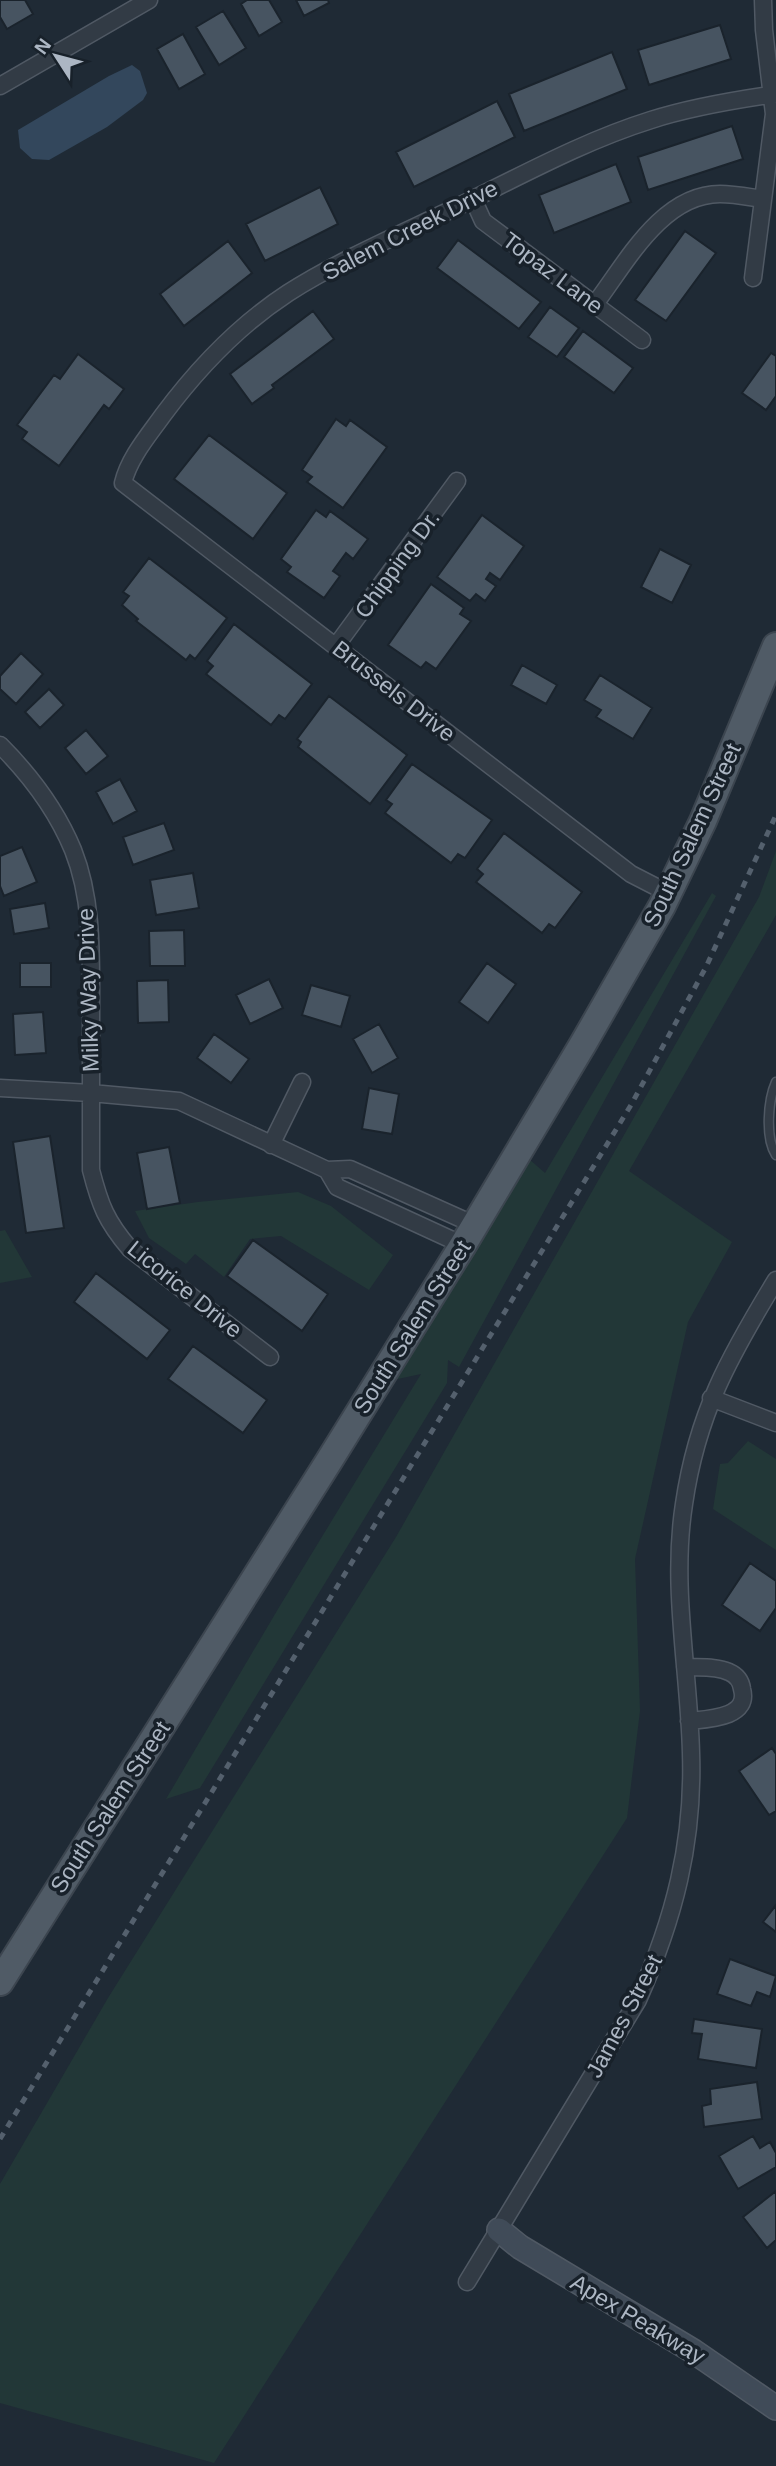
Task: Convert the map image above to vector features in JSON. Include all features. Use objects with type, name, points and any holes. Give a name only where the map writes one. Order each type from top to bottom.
[{"type":"main road","name":"South Salem Street","points":[[0,1982],[220,1636],[469,1235],[583,1044],[668,893],[703,821],[776,646]]},
{"type":"main road","name":"Apex Peakway","points":[[499,2230],[520,2247],[693,2351],[776,2408]]},
{"type":"street","points":[[0,86],[149,0]]},
{"type":"street","points":[[753,278],[773,133],[775,94],[764,30],[763,0]]},
{"type":"street","name":"Salem Creek Drive","points":[[123,483],[126,470],[138,452],[180,392],[202,366],[263,311],[289,292],[570,150],[654,118],[775,94]]},
{"type":"street","points":[[595,304],[657,223],[672,211],[690,200],[719,194],[763,199]]},
{"type":"street","name":"Topaz Lane","points":[[472,199],[483,221],[642,340]]},
{"type":"street","name":"Chipping Dr.","points":[[337,646],[457,481]]},
{"type":"street","name":"Brussels Drive","points":[[123,483],[631,874],[668,893]]},
{"type":"street","name":"Milky Way Drive","points":[[0,745],[42,791],[74,852],[83,885],[91,930],[91,1093]]},
{"type":"street","points":[[271,1145],[302,1082]]},
{"type":"street","points":[[0,1088],[178,1101],[327,1170],[350,1169],[469,1235]]},
{"type":"street","name":"Licorice Drive","points":[[91,1093],[90,1170],[99,1201],[111,1227],[130,1249],[270,1357]]},
{"type":"street","points":[[327,1170],[337,1187],[469,1235]]},
{"type":"street","name":"James Street","points":[[467,2282],[621,2030],[654,1963],[675,1901],[685,1853],[692,1784],[679,1584],[680,1544],[690,1467],[711,1398],[731,1355],[776,1280]]},
{"type":"street","points":[[711,1398],[776,1423]]},
{"type":"street","points":[[685,1667],[728,1671],[741,1684],[744,1693],[734,1712],[722,1718],[689,1721]]},
{"type":"lane","points":[[776,1082],[769,1136],[776,1155]]},
{"type":"green space","points":[[776,851],[776,915],[629,1171],[732,1242],[688,1322],[635,1559],[640,1711],[627,1818],[214,2463],[0,2403],[0,2184],[108,1998],[396,1537],[759,897]]},
{"type":"green space","points":[[712,893],[716,896],[459,1367],[448,1360],[447,1383],[200,1788],[166,1799],[421,1374],[393,1380],[529,1159],[545,1173]]},
{"type":"green space","points":[[298,1192],[331,1206],[393,1255],[369,1290],[281,1236],[250,1239],[224,1277],[195,1254],[186,1264],[149,1238],[135,1211],[198,1202]]},
{"type":"green space","points":[[5,1230],[32,1277],[0,1283],[0,1231]]},
{"type":"green space","points":[[748,1441],[776,1459],[776,1550],[713,1509],[720,1464],[728,1463]]},
{"type":"water","points":[[132,65],[140,71],[147,93],[143,100],[107,127],[49,160],[32,159],[20,148],[18,130]]},
{"type":"building","points":[[0,0],[25,0],[33,14],[7,29],[0,17]]},
{"type":"building","points":[[247,0],[269,0],[282,22],[259,36],[241,4]]},
{"type":"building","points":[[296,0],[328,0],[329,3],[304,16]]},
{"type":"building","points":[[223,11],[246,48],[219,65],[196,27]]},
{"type":"building","points":[[720,25],[731,59],[649,85],[638,50]]},
{"type":"building","points":[[183,34],[205,74],[179,89],[157,49]]},
{"type":"building","points":[[612,52],[627,89],[524,131],[509,94]]},
{"type":"building","points":[[497,101],[515,137],[414,187],[396,152]]},
{"type":"building","points":[[732,126],[743,159],[648,190],[638,157]]},
{"type":"building","points":[[616,164],[631,202],[554,233],[539,195]]},
{"type":"building","points":[[320,187],[338,224],[265,261],[246,224]]},
{"type":"building","points":[[685,231],[716,253],[666,321],[635,300]]},
{"type":"building","points":[[458,240],[541,302],[519,329],[437,268]]},
{"type":"building","points":[[228,241],[252,273],[184,326],[160,294]]},
{"type":"building","points":[[550,307],[579,328],[557,357],[528,337]]},
{"type":"building","points":[[313,311],[334,339],[272,385],[274,388],[252,404],[230,374]]},
{"type":"building","points":[[583,331],[633,368],[614,393],[564,357]]},
{"type":"building","points":[[771,353],[776,356],[776,396],[766,410],[742,393]]},
{"type":"building","points":[[78,354],[124,389],[109,409],[104,405],[59,466],[22,439],[27,432],[17,425],[54,375],[60,379]]},
{"type":"building","points":[[336,419],[346,426],[350,420],[387,447],[343,508],[307,482],[312,477],[302,470]]},
{"type":"building","points":[[209,435],[287,493],[253,539],[174,479]]},
{"type":"building","points":[[316,510],[326,517],[330,511],[368,539],[353,559],[346,553],[333,571],[340,576],[324,598],[287,572],[291,567],[281,559]]},
{"type":"building","points":[[482,515],[524,546],[500,580],[490,573],[486,579],[496,586],[485,601],[476,594],[470,601],[437,577]]},
{"type":"building","points":[[660,549],[691,565],[672,603],[641,587]]},
{"type":"building","points":[[149,558],[227,618],[195,659],[190,655],[186,660],[136,621],[138,619],[122,605],[129,596],[123,592]]},
{"type":"building","points":[[431,584],[464,608],[460,614],[471,621],[436,669],[426,662],[421,668],[388,645]]},
{"type":"building","points":[[234,624],[312,684],[285,719],[279,715],[271,725],[206,674],[213,666],[207,661]]},
{"type":"building","points":[[21,653],[43,674],[16,704],[0,689],[0,676]]},
{"type":"building","points":[[522,665],[557,685],[546,704],[511,685]]},
{"type":"building","points":[[600,675],[652,708],[633,739],[596,717],[601,710],[584,700]]},
{"type":"building","points":[[49,689],[64,705],[40,728],[25,712]]},
{"type":"building","points":[[329,696],[407,755],[370,804],[298,747],[301,742],[297,739]]},
{"type":"building","points":[[86,730],[108,756],[86,774],[65,748]]},
{"type":"building","points":[[412,764],[492,820],[465,858],[458,854],[451,863],[385,813],[392,804],[386,800]]},
{"type":"building","points":[[120,779],[137,811],[113,824],[96,792]]},
{"type":"building","points":[[164,823],[174,850],[133,865],[123,837]]},
{"type":"building","points":[[504,833],[582,892],[555,928],[549,924],[542,933],[476,882],[483,874],[477,869]]},
{"type":"building","points":[[22,847],[37,882],[4,896],[0,886],[0,856]]},
{"type":"building","points":[[193,873],[199,908],[156,915],[150,880]]},
{"type":"building","points":[[45,903],[49,928],[14,934],[10,909]]},
{"type":"building","points":[[184,930],[185,966],[150,966],[149,931]]},
{"type":"building","points":[[20,963],[51,963],[51,987],[20,987]]},
{"type":"building","points":[[487,963],[516,984],[488,1023],[459,1002]]},
{"type":"building","points":[[269,979],[283,1008],[250,1024],[236,995]]},
{"type":"building","points":[[168,980],[169,1022],[138,1023],[137,981]]},
{"type":"building","points":[[311,985],[350,996],[341,1027],[302,1015]]},
{"type":"building","points":[[43,1012],[46,1053],[15,1055],[13,1014]]},
{"type":"building","points":[[379,1024],[398,1058],[372,1073],[353,1039]]},
{"type":"building","points":[[214,1034],[249,1059],[231,1083],[197,1058]]},
{"type":"building","points":[[369,1088],[399,1094],[392,1134],[362,1129]]},
{"type":"building","points":[[50,1136],[64,1228],[26,1233],[13,1142]]},
{"type":"building","points":[[169,1147],[180,1203],[147,1209],[137,1153]]},
{"type":"building","points":[[253,1240],[328,1294],[302,1331],[227,1276]]},
{"type":"building","points":[[96,1273],[170,1330],[147,1359],[74,1302]]},
{"type":"building","points":[[193,1346],[267,1400],[243,1433],[168,1379]]},
{"type":"building","points":[[750,1563],[776,1581],[776,1608],[760,1631],[722,1605]]},
{"type":"building","points":[[772,1748],[776,1754],[776,1811],[769,1815],[739,1771]]},
{"type":"building","points":[[776,1905],[776,1932],[763,1922]]},
{"type":"building","points":[[730,1959],[776,1976],[770,1997],[757,1992],[751,2006],[717,1994]]},
{"type":"building","points":[[694,2019],[762,2029],[756,2068],[698,2059],[702,2034],[692,2033]]},
{"type":"building","points":[[757,2082],[762,2119],[704,2127],[702,2106],[711,2104],[710,2089]]},
{"type":"building","points":[[753,2136],[760,2148],[770,2142],[776,2153],[776,2167],[738,2189],[719,2156]]},
{"type":"building","points":[[776,2191],[776,2240],[767,2248],[743,2217]]},
{"type":"railway","points":[[0,2139],[631,1105],[706,967],[776,815]]}]
